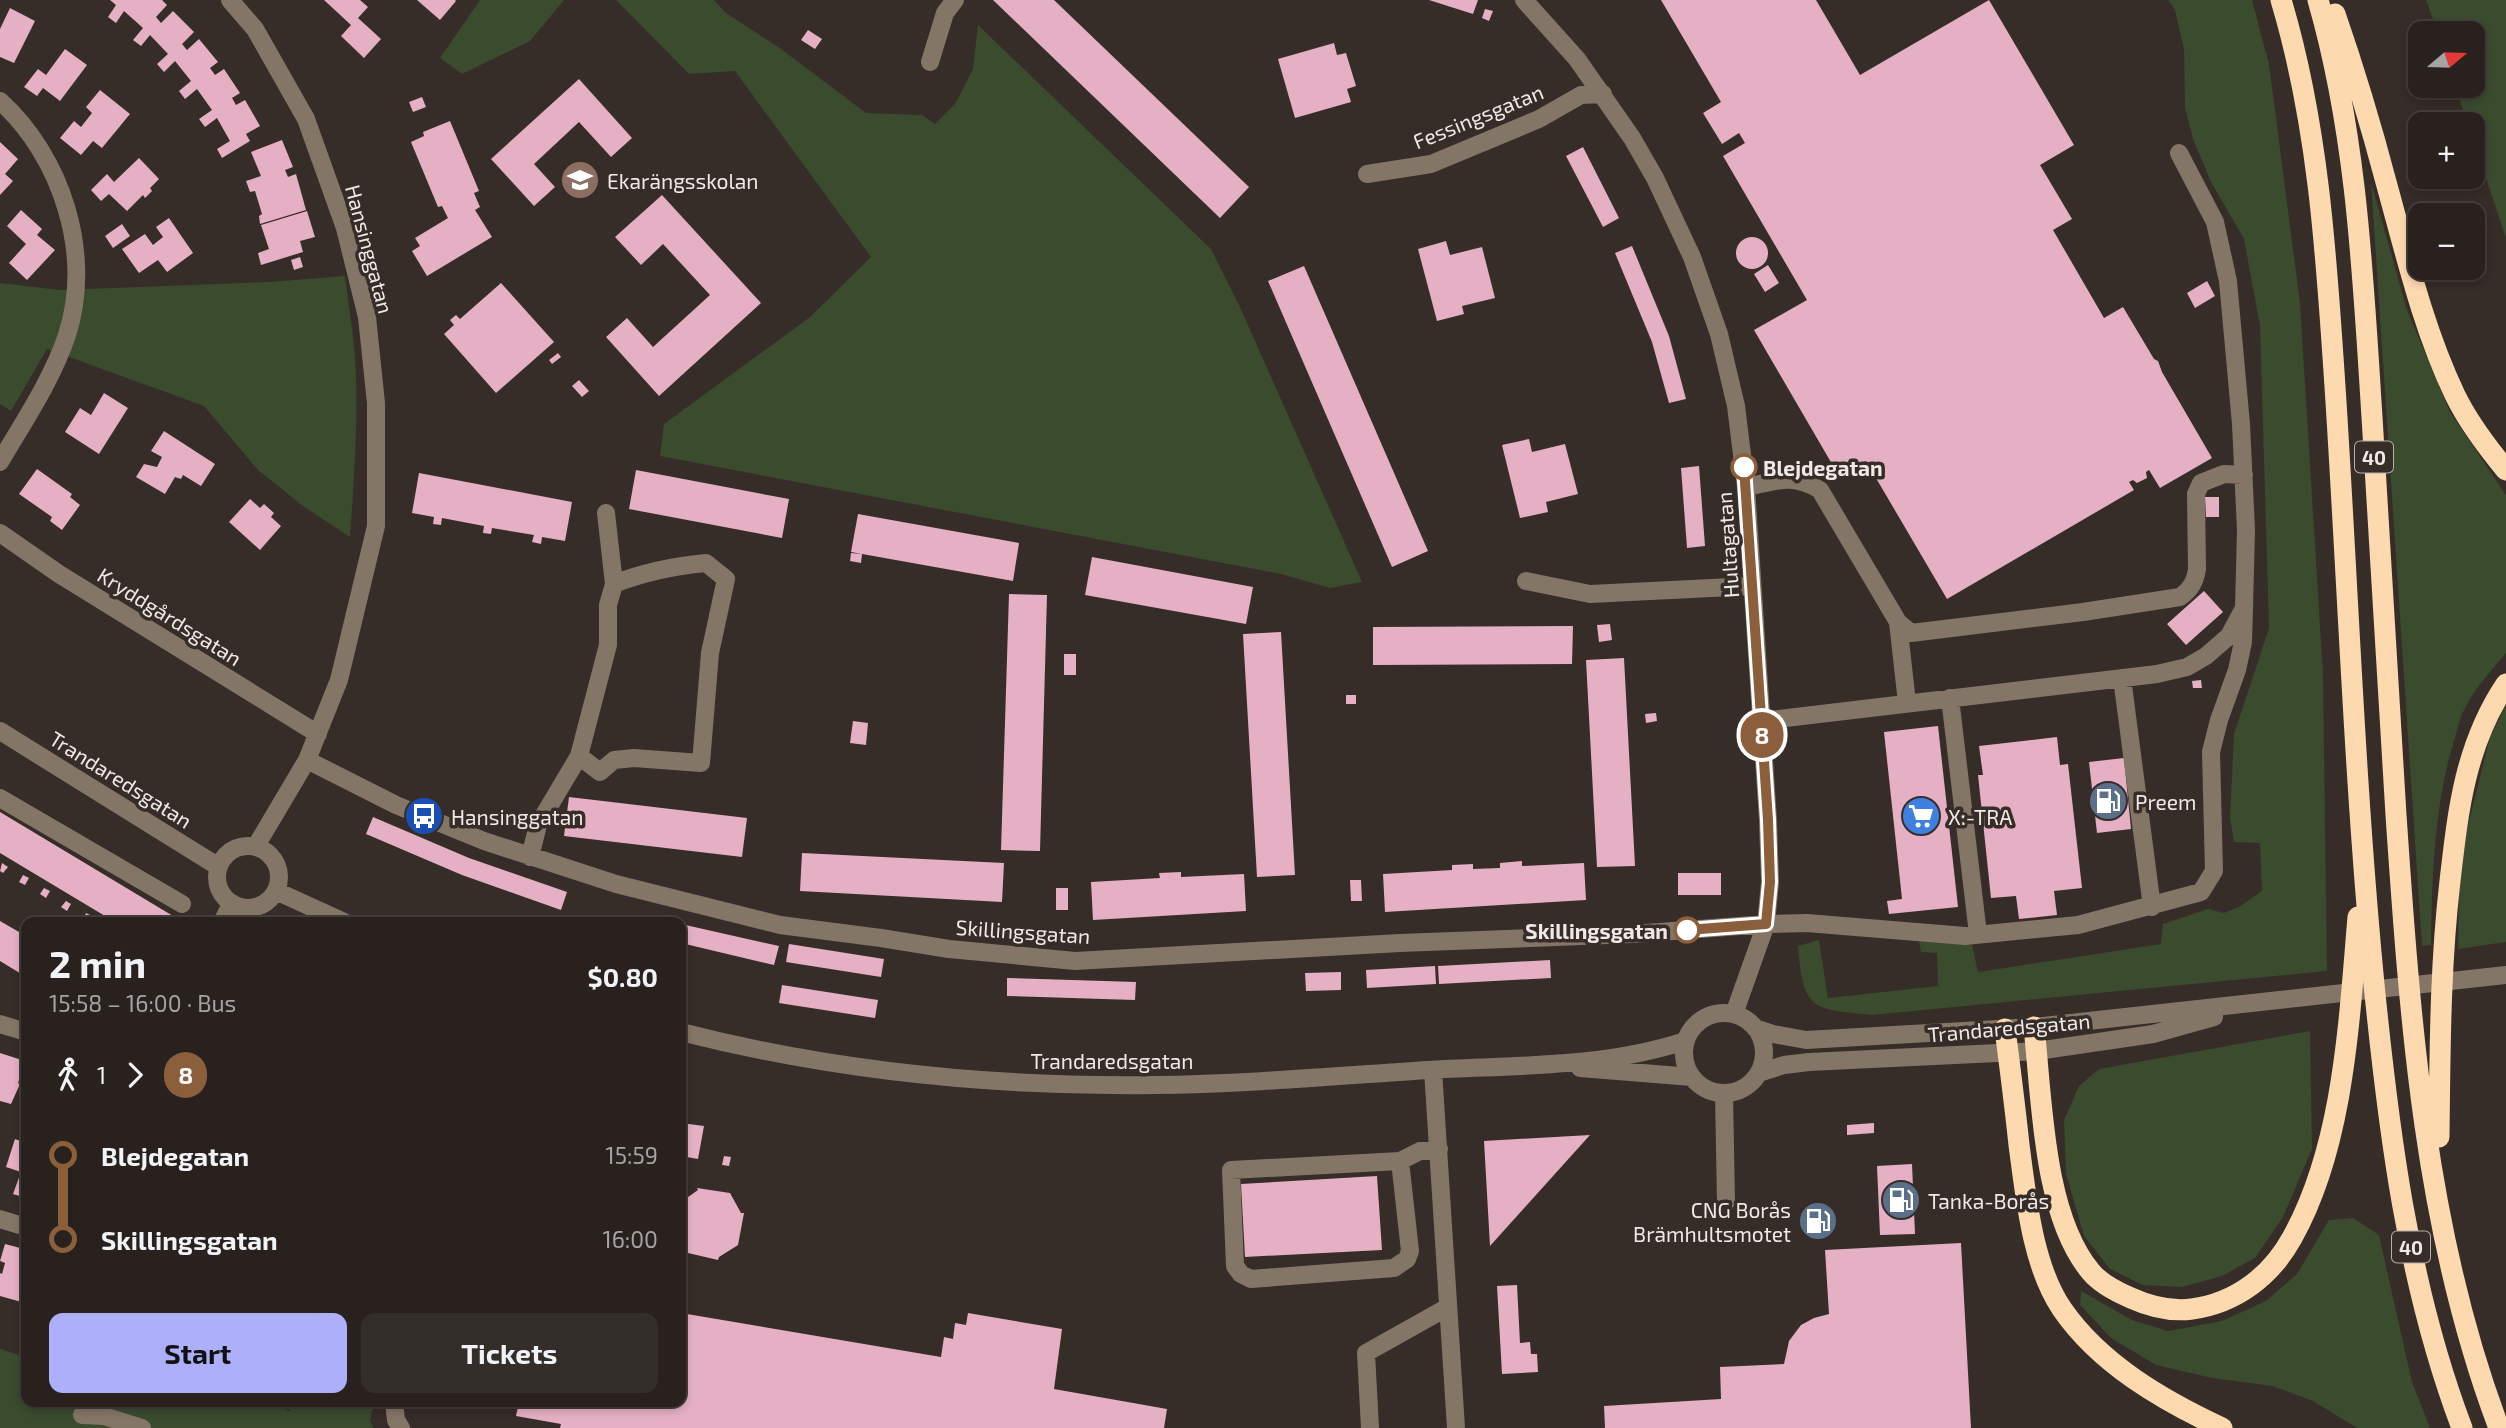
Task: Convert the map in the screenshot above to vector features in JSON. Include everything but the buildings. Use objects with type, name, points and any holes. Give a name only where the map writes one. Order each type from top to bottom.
[{"type":"highway","name":"40","points":[[2281,0],[2310,129],[2327,255],[2363,866],[2381,1060],[2398,1189],[2423,1300],[2462,1428]]},
{"type":"highway","name":"40","points":[[2318,0],[2329,37],[2350,157],[2363,267],[2403,918],[2415,1052],[2438,1202],[2458,1297],[2500,1428]]},
{"type":"highway","points":[[2330,0],[2363,96],[2412,278],[2433,344],[2456,397],[2487,447],[2506,470]]},
{"type":"highway","points":[[2438,1202],[2444,938],[2458,807],[2476,743],[2490,708],[2506,684]]},
{"type":"highway","points":[[2034,1027],[2047,1145],[2057,1201],[2070,1240],[2092,1273],[2116,1292],[2143,1304],[2174,1311],[2203,1307],[2230,1299],[2256,1282],[2273,1266],[2292,1240],[2320,1169],[2338,1100],[2348,1030],[2363,866]]},
{"type":"highway","points":[[2005,1029],[2031,1227],[2044,1271],[2060,1307],[2087,1341],[2117,1366],[2165,1399],[2222,1428]]},
{"type":"street","name":"Hansinggatan","points":[[230,0],[255,29],[306,119],[345,228],[366,317],[376,403],[376,526],[340,680],[307,760],[256,846]]},
{"type":"street","points":[[930,62],[945,13],[955,0]]},
{"type":"street","name":"Hultagatan","points":[[1524,0],[1577,59],[1603,94],[1654,178],[1692,257],[1718,334],[1736,407],[1746,487],[1770,882],[1766,924],[1734,1014]]},
{"type":"street","name":"Fessingsgatan","points":[[1367,174],[1431,164],[1539,119],[1581,96],[1603,94]]},
{"type":"street","points":[[0,101],[16,116],[49,162],[70,220],[77,279],[67,334],[46,383],[0,462]]},
{"type":"street","name":"Skillingsgatan","points":[[307,760],[396,805],[530,857],[616,884],[780,925],[949,949],[1075,961],[1400,943],[1633,934],[1766,924],[1807,923],[1965,936],[2078,925],[2201,892],[2214,871],[2211,751],[2241,651],[2246,530],[2234,345],[2223,253],[2215,222],[2179,153]]},
{"type":"street","points":[[1746,487],[1793,478],[1806,481],[1820,490],[1898,622],[1911,633],[2168,601],[2180,597],[2195,581],[2196,494],[2201,483],[2224,474],[2244,475]]},
{"type":"street","points":[[530,857],[538,825],[579,755],[608,645],[608,606],[614,584],[606,513]]},
{"type":"street","name":"Kryddgårdsgatan","points":[[0,533],[59,574],[318,734]]},
{"type":"street","points":[[579,755],[600,772],[614,760],[624,759],[701,763],[710,653],[726,579],[706,563],[678,565],[640,574],[614,584]]},
{"type":"street","points":[[1526,581],[1590,594],[1752,586]]},
{"type":"street","points":[[1761,721],[2157,674],[2187,667],[2206,656],[2229,636],[2244,608]]},
{"type":"street","points":[[1898,622],[1907,703]]},
{"type":"street","points":[[2122,678],[2152,907]]},
{"type":"street","points":[[1950,698],[1978,934]]},
{"type":"street","name":"Trandaredsgatan","points":[[0,731],[219,867]]},
{"type":"street","points":[[0,798],[182,904]]},
{"type":"street","points":[[256,846],[264,850],[276,864],[279,882],[271,898],[257,906],[240,906],[224,896],[219,887],[219,867],[224,857],[233,849],[256,846]]},
{"type":"street","points":[[276,891],[333,917]]},
{"type":"street","points":[[225,917],[232,903]]},
{"type":"street","name":"Trandaredsgatan","points":[[1734,1014],[1746,1019],[1755,1028],[1807,1040],[2034,1027],[2506,975]]},
{"type":"street","name":"Trandaredsgatan","points":[[1546,1065],[1692,1077],[1706,1089],[1724,1093],[1744,1087],[1759,1073],[1784,1065],[2037,1051],[2153,1034],[2261,1004]]},
{"type":"street","points":[[1692,1077],[1684,1060],[1685,1041],[1694,1025],[1704,1017],[1722,1012],[1734,1014]]},
{"type":"street","points":[[0,1024],[21,1030]]},
{"type":"street","points":[[1755,1028],[1762,1040],[1764,1053],[1759,1073]]},
{"type":"street","name":"Trandaredsgatan","points":[[686,1033],[824,1061],[920,1074],[1055,1084],[1154,1085],[1546,1065],[1642,1054],[1685,1041]]},
{"type":"street","points":[[1433,1070],[1456,1428]]},
{"type":"street","points":[[1724,1093],[1726,1202]]},
{"type":"street","points":[[1400,1160],[1410,1251],[1407,1259],[1394,1268],[1251,1279],[1241,1274],[1236,1266],[1231,1170],[1400,1160],[1420,1151],[1438,1149]]},
{"type":"street","points":[[0,1219],[21,1225]]},
{"type":"street","points":[[1370,1428],[1366,1353],[1448,1307]]},
{"type":"street","points":[[395,1407],[396,1420],[401,1428]]},
{"type":"street","points":[[82,1415],[104,1416],[142,1428]]},
{"type":"green space","points":[[480,0],[564,0],[530,41],[462,74],[440,58]]},
{"type":"green space","points":[[616,0],[714,0],[726,13],[781,49],[866,113],[922,115],[935,124],[955,104],[973,69],[978,25],[1211,249],[1239,305],[1362,582],[1330,588],[1281,574],[660,456],[664,424],[810,317],[871,257],[735,71],[689,74]]},
{"type":"green space","points":[[2168,0],[2252,0],[2269,64],[2300,303],[2323,674],[2327,971],[1872,1015],[1824,1008],[1814,1003],[1808,995],[1803,983],[1798,946],[1819,940],[1828,998],[1938,986],[1937,953],[1921,952],[1919,941],[1972,945],[1978,972],[2161,944],[2163,924],[2208,909],[2224,913],[2239,907],[2262,891],[2260,843],[2234,842],[2230,818],[2234,734],[2269,628],[2260,326],[2244,239],[2211,182],[2193,139],[2185,107],[2184,49],[2175,10]]},
{"type":"green space","points":[[2426,0],[2506,0],[2506,238],[2485,175],[2485,112],[2464,112],[2459,98],[2485,98],[2485,21],[2434,21]]},
{"type":"green space","points":[[2371,182],[2407,310],[2450,412],[2506,495],[2506,653],[2473,695],[2458,725],[2438,816],[2433,868],[2431,945],[2422,946]]},
{"type":"green space","points":[[345,276],[356,380],[356,447],[350,537],[303,506],[258,470],[204,406],[47,349],[11,411],[0,404],[0,283],[60,290],[269,282]]},
{"type":"green space","points":[[2506,705],[2506,942],[2458,949],[2460,858],[2490,737]]},
{"type":"green space","points":[[2310,1031],[2312,1149],[2283,1217],[2255,1258],[2222,1276],[2182,1287],[2143,1285],[2110,1269],[2084,1236],[2066,1174],[2064,1120],[2079,1086],[2099,1069]]},
{"type":"green space","points":[[2353,1218],[2379,1235],[2412,1382],[2430,1428],[2357,1428],[2313,1401],[2272,1386],[2212,1378],[2156,1365],[2111,1338],[2080,1305],[2081,1291],[2132,1320],[2168,1331],[2222,1321],[2266,1301],[2297,1274],[2329,1220]]},
{"type":"green space","points":[[0,1349],[21,1355],[21,1407],[280,1407],[289,1411],[291,1407],[373,1407],[370,1421],[373,1428],[0,1428]]},
{"type":"bus line","name":"8","points":[[1687,930],[1766,924],[1770,882],[1768,820],[1744,467]]},
{"type":"place","name":"Ekarängsskolan","points":[[580,180]]},
{"type":"place","name":"Blejdegatan","points":[[1744,467]]},
{"type":"place","name":"Preem","points":[[2108,801]]},
{"type":"place","name":"Hansinggatan","points":[[424,816]]},
{"type":"place","name":"X:-TRA","points":[[1921,816]]},
{"type":"place","name":"Skillingsgatan","points":[[1687,930]]},
{"type":"place","name":"Tanka-Borås","points":[[1901,1200]]},
{"type":"place","name":"CNG Borås Brämhultsmotet","points":[[1818,1221]]}]
